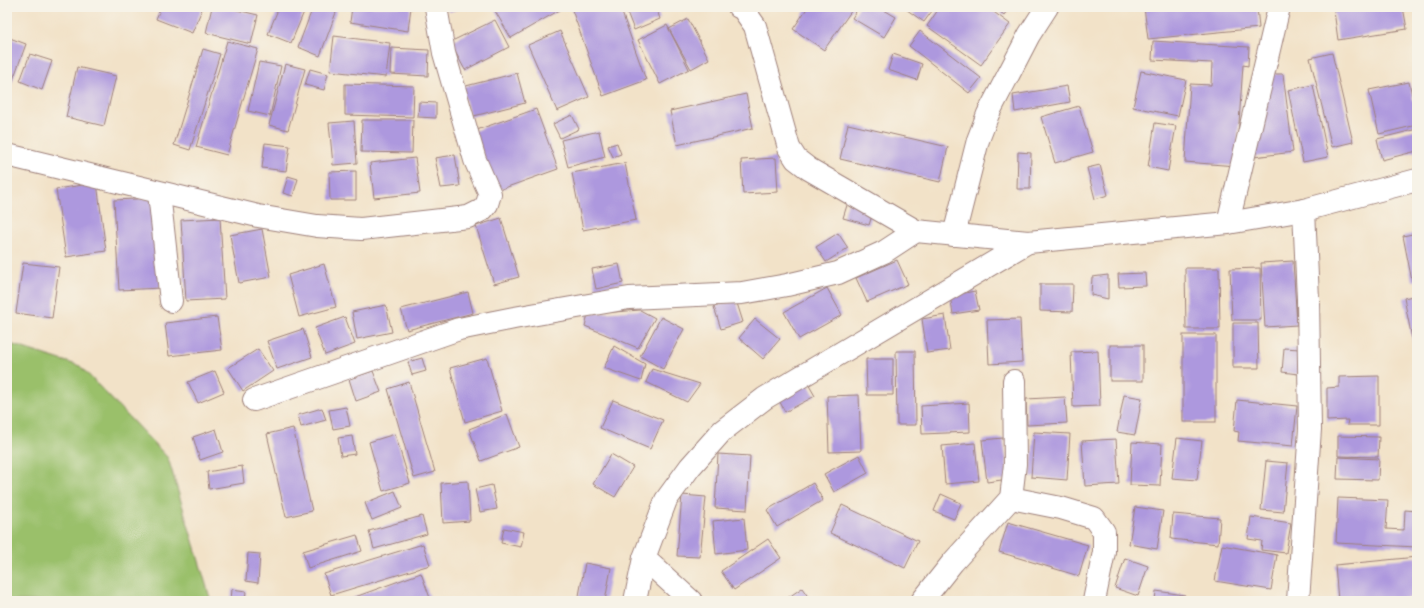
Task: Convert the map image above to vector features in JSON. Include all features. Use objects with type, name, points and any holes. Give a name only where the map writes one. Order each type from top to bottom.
[{"type":"street","points":[[7,155],[258,216],[317,226],[361,229],[468,217],[482,210],[487,204],[490,194],[475,160],[444,53],[436,7]]},
{"type":"street","points":[[739,7],[743,9],[755,26],[789,148],[796,160],[916,231],[1028,242],[1228,223],[1304,210],[1417,180]]},
{"type":"street","points":[[954,235],[978,140],[988,114],[1029,35],[1048,7]]},
{"type":"street","points":[[1228,223],[1279,7]]},
{"type":"street","points":[[159,193],[171,301]]},
{"type":"street","points":[[1298,601],[1310,429],[1308,299],[1304,210]]},
{"type":"street","points":[[254,400],[459,329],[629,298],[742,293],[788,285],[838,273],[884,252],[916,231]]},
{"type":"street","points":[[635,601],[644,558],[666,500],[690,467],[722,431],[764,398],[1028,242]]},
{"type":"street","points":[[922,601],[953,562],[1011,498],[1015,464],[1014,381]]},
{"type":"street","points":[[1011,498],[1048,505],[1094,518],[1104,532],[1104,552],[1094,601]]},
{"type":"street","points":[[644,558],[691,601]]},
{"type":"green space","points":[[7,343],[80,366],[168,458],[211,601],[7,601]]},
{"type":"building","points":[[161,7],[203,7],[192,33],[156,19]]},
{"type":"building","points":[[212,7],[224,7],[258,15],[251,44],[206,33]]},
{"type":"building","points":[[279,7],[306,7],[291,43],[268,34]]},
{"type":"building","points":[[313,7],[338,7],[320,56],[298,47]]},
{"type":"building","points":[[352,7],[411,7],[408,31],[350,22]]},
{"type":"building","points":[[448,7],[464,7],[449,12]]},
{"type":"building","points":[[502,7],[565,7],[511,38],[495,11]]},
{"type":"building","points":[[580,7],[620,7],[646,80],[603,96],[572,10]]},
{"type":"building","points":[[625,7],[656,7],[660,19],[634,30]]},
{"type":"building","points":[[808,7],[854,7],[824,50],[793,29]]},
{"type":"building","points":[[859,7],[879,7],[896,17],[884,37],[852,18]]},
{"type":"building","points":[[903,7],[935,7],[924,22]]},
{"type":"building","points":[[940,7],[987,7],[1010,24],[981,65],[927,26]]},
{"type":"building","points":[[994,7],[1010,7],[1004,15]]},
{"type":"building","points":[[1144,7],[1257,7],[1259,28],[1148,39]]},
{"type":"building","points":[[1357,7],[1403,7],[1407,29],[1338,40],[1334,11]]},
{"type":"building","points":[[688,19],[709,59],[691,69],[669,29]]},
{"type":"building","points":[[495,20],[509,47],[465,70],[450,42]]},
{"type":"building","points":[[667,25],[689,69],[660,84],[638,40]]},
{"type":"building","points":[[560,31],[589,97],[557,111],[528,45]]},
{"type":"building","points":[[920,31],[981,78],[969,93],[909,46]]},
{"type":"building","points":[[334,36],[390,43],[386,77],[330,71]]},
{"type":"building","points":[[7,37],[26,44],[10,88],[7,88]]},
{"type":"building","points":[[227,41],[258,49],[227,155],[196,147]]},
{"type":"building","points":[[1153,41],[1249,47],[1248,66],[1243,65],[1236,166],[1185,162],[1190,84],[1211,85],[1212,63],[1152,60]]},
{"type":"building","points":[[391,48],[429,50],[428,76],[390,74]]},
{"type":"building","points":[[203,49],[220,54],[190,150],[174,145]]},
{"type":"building","points":[[1332,53],[1353,142],[1332,147],[1310,58]]},
{"type":"building","points":[[30,54],[52,61],[42,90],[20,81]]},
{"type":"building","points":[[893,54],[922,64],[917,80],[888,70]]},
{"type":"building","points":[[259,62],[281,66],[270,116],[248,111]]},
{"type":"building","points":[[285,64],[305,69],[288,130],[269,125]]},
{"type":"building","points":[[77,67],[116,76],[104,126],[66,117]]},
{"type":"building","points":[[310,69],[328,74],[324,90],[305,85]]},
{"type":"building","points":[[1141,71],[1186,80],[1178,116],[1133,107]]},
{"type":"building","points":[[517,73],[525,103],[470,117],[462,87]]},
{"type":"building","points":[[1267,74],[1283,74],[1293,152],[1254,157]]},
{"type":"building","points":[[1409,82],[1417,116],[1417,125],[1379,134],[1369,90]]},
{"type":"building","points":[[345,84],[414,86],[413,117],[345,115]]},
{"type":"building","points":[[1313,85],[1328,157],[1303,162],[1288,90]]},
{"type":"building","points":[[1067,86],[1070,102],[1015,112],[1013,95]]},
{"type":"building","points":[[746,94],[753,128],[677,145],[670,111]]},
{"type":"building","points":[[419,102],[436,103],[436,118],[418,117]]},
{"type":"building","points":[[1079,106],[1093,152],[1055,163],[1041,117]]},
{"type":"building","points":[[536,109],[558,169],[496,191],[474,131]]},
{"type":"building","points":[[572,115],[579,129],[560,138],[553,124]]},
{"type":"building","points":[[362,120],[413,120],[412,153],[361,152]]},
{"type":"building","points":[[354,121],[357,163],[333,165],[329,123]]},
{"type":"building","points":[[1155,123],[1176,126],[1168,171],[1148,167]]},
{"type":"building","points":[[848,124],[948,147],[940,182],[840,159]]},
{"type":"building","points":[[1417,129],[1417,151],[1382,160],[1377,139]]},
{"type":"building","points":[[599,131],[605,157],[568,167],[561,140]]},
{"type":"building","points":[[265,143],[290,146],[286,171],[262,168]]},
{"type":"building","points":[[617,143],[621,154],[613,157],[608,146]]},
{"type":"building","points":[[1018,152],[1031,153],[1030,189],[1017,189]]},
{"type":"building","points":[[455,155],[460,186],[441,188],[435,158]]},
{"type":"building","points":[[415,158],[420,193],[374,198],[370,163]]},
{"type":"building","points":[[776,158],[778,192],[743,194],[741,160]]},
{"type":"building","points":[[625,163],[636,220],[583,230],[572,173]]},
{"type":"building","points":[[1100,165],[1108,195],[1095,199],[1087,168]]},
{"type":"building","points":[[356,171],[356,200],[330,200],[329,172]]},
{"type":"building","points":[[288,176],[298,179],[293,196],[283,193]]},
{"type":"building","points":[[97,183],[106,251],[66,257],[56,189]]},
{"type":"building","points":[[156,198],[161,288],[119,290],[114,200]]},
{"type":"building","points":[[848,202],[874,209],[869,225],[843,218]]},
{"type":"building","points":[[220,218],[225,299],[186,301],[181,220]]},
{"type":"building","points":[[501,218],[519,277],[494,284],[476,226]]},
{"type":"building","points":[[262,229],[271,277],[239,283],[230,235]]},
{"type":"building","points":[[838,233],[848,248],[826,262],[816,247]]},
{"type":"building","points":[[1417,233],[1417,280],[1412,281],[1403,236]]},
{"type":"building","points":[[897,260],[908,284],[867,302],[856,278]]},
{"type":"building","points":[[1293,261],[1297,325],[1265,327],[1261,263]]},
{"type":"building","points":[[23,263],[59,267],[52,318],[16,313]]},
{"type":"building","points":[[324,264],[336,307],[299,317],[288,275]]},
{"type":"building","points":[[619,264],[623,283],[596,289],[592,269]]},
{"type":"building","points":[[1185,268],[1219,268],[1220,329],[1186,329]]},
{"type":"building","points":[[1260,268],[1261,320],[1232,320],[1230,269]]},
{"type":"building","points":[[1145,273],[1146,286],[1119,287],[1118,274]]},
{"type":"building","points":[[1108,275],[1108,299],[1091,295],[1092,277]]},
{"type":"building","points":[[1040,284],[1073,284],[1072,312],[1040,311]]},
{"type":"building","points":[[827,288],[842,315],[799,339],[784,312]]},
{"type":"building","points":[[975,291],[979,310],[953,314],[950,296]]},
{"type":"building","points":[[468,292],[473,313],[407,330],[401,309]]},
{"type":"building","points":[[1417,295],[1417,354],[1415,354],[1404,298]]},
{"type":"building","points":[[736,300],[743,322],[721,329],[714,307]]},
{"type":"building","points":[[386,305],[392,332],[357,339],[352,312]]},
{"type":"building","points":[[640,310],[655,318],[638,348],[585,326],[588,314]]},
{"type":"building","points":[[945,315],[950,350],[927,353],[922,319]]},
{"type":"building","points":[[217,317],[222,350],[169,356],[165,323]]},
{"type":"building","points":[[345,317],[355,344],[325,355],[315,328]]},
{"type":"building","points":[[661,317],[684,329],[663,369],[640,356]]},
{"type":"building","points":[[755,319],[780,339],[763,359],[739,338]]},
{"type":"building","points":[[1020,319],[1022,362],[989,364],[987,320]]},
{"type":"building","points":[[1233,323],[1258,323],[1259,368],[1233,368]]},
{"type":"building","points":[[303,329],[312,357],[277,369],[267,341]]},
{"type":"building","points":[[1183,335],[1216,335],[1216,422],[1183,422]]},
{"type":"building","points":[[1110,345],[1143,345],[1143,381],[1110,381]]},
{"type":"building","points":[[614,346],[645,364],[641,381],[604,368]]},
{"type":"building","points":[[1284,348],[1300,349],[1298,374],[1282,372]]},
{"type":"building","points":[[258,349],[273,371],[243,391],[228,368]]},
{"type":"building","points":[[896,351],[915,351],[916,425],[897,425]]},
{"type":"building","points":[[1098,351],[1100,406],[1073,407],[1071,352]]},
{"type":"building","points":[[422,358],[426,371],[412,375],[408,362]]},
{"type":"building","points":[[487,358],[502,411],[465,422],[450,368]]},
{"type":"building","points":[[866,359],[893,359],[893,395],[867,395]]},
{"type":"building","points":[[652,369],[700,384],[687,402],[646,382]]},
{"type":"building","points":[[215,371],[224,392],[198,403],[188,382]]},
{"type":"building","points":[[373,371],[381,392],[356,401],[349,379]]},
{"type":"building","points":[[1379,376],[1379,425],[1347,425],[1348,420],[1327,421],[1327,388],[1339,387],[1339,377]]},
{"type":"building","points":[[409,382],[435,472],[414,478],[388,389]]},
{"type":"building","points":[[807,382],[815,396],[785,412],[778,398]]},
{"type":"building","points":[[859,395],[861,451],[829,452],[827,396]]},
{"type":"building","points":[[1124,395],[1142,398],[1135,435],[1117,432]]},
{"type":"building","points":[[1065,397],[1067,423],[1027,425],[1026,399]]},
{"type":"building","points":[[613,400],[663,420],[650,449],[600,428]]},
{"type":"building","points":[[1237,400],[1297,406],[1293,446],[1238,441],[1239,432],[1234,431]]},
{"type":"building","points":[[969,403],[970,432],[922,434],[921,406]]},
{"type":"building","points":[[346,407],[350,426],[333,429],[329,410]]},
{"type":"building","points":[[322,408],[326,420],[301,427],[298,415]]},
{"type":"building","points":[[507,414],[519,447],[481,461],[469,429]]},
{"type":"building","points":[[293,428],[312,511],[286,517],[267,434]]},
{"type":"building","points":[[216,429],[223,452],[200,460],[193,437]]},
{"type":"building","points":[[1034,432],[1070,434],[1067,480],[1031,477]]},
{"type":"building","points":[[395,434],[410,483],[383,491],[369,442]]},
{"type":"building","points":[[352,436],[355,454],[341,456],[338,438]]},
{"type":"building","points":[[1338,436],[1379,437],[1378,457],[1338,456]]},
{"type":"building","points":[[1003,438],[1009,479],[987,482],[982,440]]},
{"type":"building","points":[[1177,438],[1202,441],[1197,480],[1172,478]]},
{"type":"building","points":[[1116,439],[1119,484],[1085,486],[1082,441]]},
{"type":"building","points":[[1132,442],[1162,444],[1160,486],[1130,485]]},
{"type":"building","points":[[975,443],[979,481],[945,484],[942,446]]},
{"type":"building","points":[[611,454],[633,467],[615,497],[593,484]]},
{"type":"building","points":[[718,454],[750,456],[747,510],[715,508]]},
{"type":"building","points":[[859,455],[868,473],[834,492],[824,474]]},
{"type":"building","points":[[1338,457],[1379,459],[1378,480],[1337,479]]},
{"type":"building","points":[[1266,461],[1288,463],[1283,512],[1261,510]]},
{"type":"building","points":[[242,466],[244,483],[209,489],[207,472]]},
{"type":"building","points":[[468,481],[470,521],[443,523],[441,483]]},
{"type":"building","points":[[813,483],[823,500],[777,527],[767,510]]},
{"type":"building","points":[[492,485],[497,509],[480,512],[475,489]]},
{"type":"building","points":[[395,491],[402,508],[372,520],[365,503]]},
{"type":"building","points":[[941,494],[961,503],[954,519],[934,511]]},
{"type":"building","points":[[682,495],[706,497],[700,557],[677,556]]},
{"type":"building","points":[[1338,498],[1388,500],[1386,529],[1404,530],[1405,510],[1417,511],[1417,547],[1336,543]]},
{"type":"building","points":[[842,505],[918,541],[905,568],[830,533]]},
{"type":"building","points":[[1135,507],[1163,511],[1157,549],[1129,544]]},
{"type":"building","points":[[1173,514],[1220,518],[1218,544],[1171,539]]},
{"type":"building","points":[[422,516],[427,534],[374,549],[369,531]]},
{"type":"building","points":[[1251,517],[1291,523],[1286,553],[1261,550],[1262,541],[1248,539]]},
{"type":"building","points":[[744,518],[747,550],[716,554],[713,521]]},
{"type":"building","points":[[1008,522],[1088,545],[1079,576],[999,552]]},
{"type":"building","points":[[504,528],[524,532],[521,547],[501,543]]},
{"type":"building","points":[[357,535],[362,551],[308,568],[303,551]]},
{"type":"building","points":[[768,539],[781,558],[734,590],[721,571]]},
{"type":"building","points":[[423,544],[430,565],[331,595],[324,574]]},
{"type":"building","points":[[1222,545],[1277,555],[1271,590],[1215,581]]},
{"type":"building","points":[[248,553],[260,554],[258,583],[246,581]]},
{"type":"building","points":[[1417,557],[1417,597],[1376,601],[1338,601],[1335,565]]},
{"type":"building","points":[[1125,558],[1148,566],[1138,596],[1115,588]]},
{"type":"building","points":[[585,563],[611,568],[605,601],[578,601]]},
{"type":"building","points":[[421,573],[430,598],[421,601],[344,601]]},
{"type":"building","points":[[802,588],[811,601],[783,601]]},
{"type":"building","points":[[232,589],[246,591],[245,601],[231,600]]},
{"type":"building","points":[[1156,591],[1185,595],[1184,601],[1155,601]]}]
